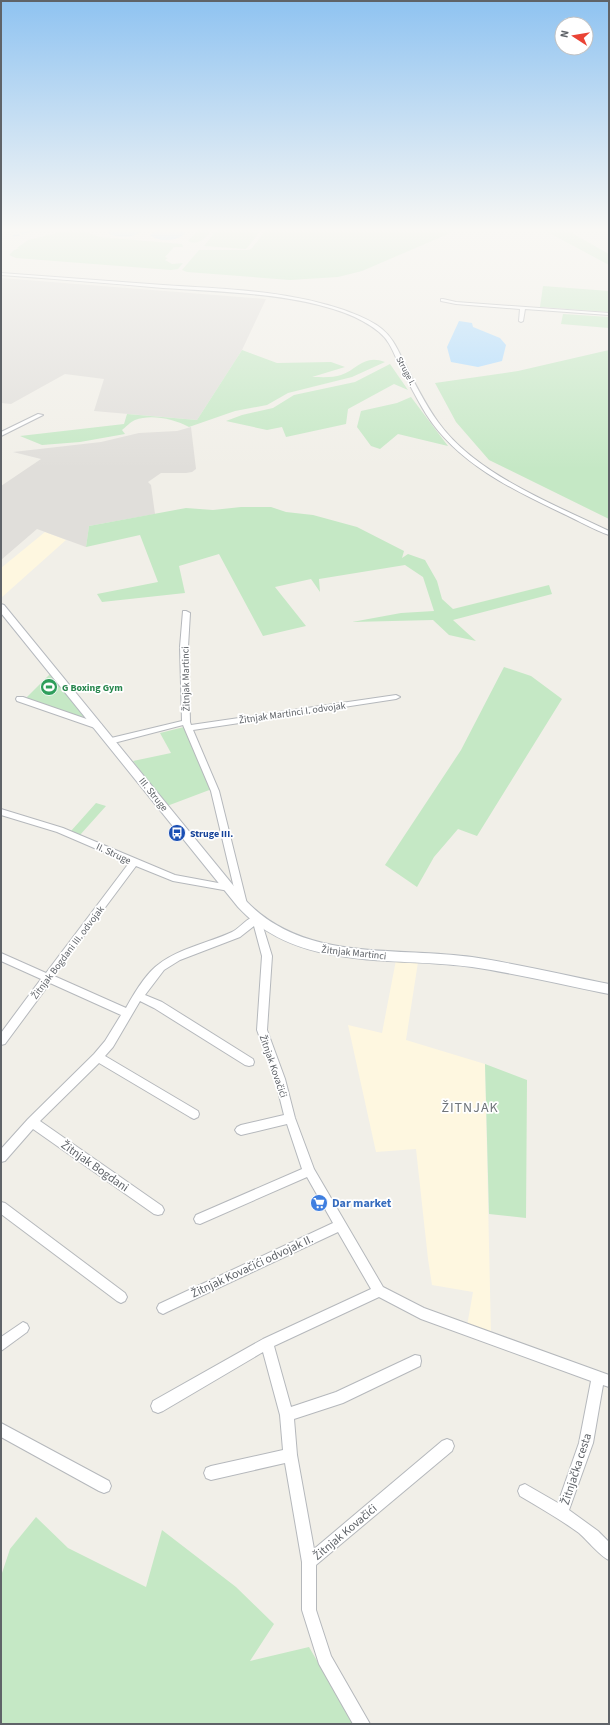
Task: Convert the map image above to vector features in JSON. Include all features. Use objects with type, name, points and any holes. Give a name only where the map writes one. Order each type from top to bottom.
[{"type":"street","name":"Struge I.","points":[[334,308],[372,326],[390,340],[426,408],[439,429],[466,455],[480,466],[535,498],[609,533]]},
{"type":"street","points":[[521,321],[522,308]]},
{"type":"street","points":[[529,308],[609,314]]},
{"type":"street","points":[[1,434],[40,415]]},
{"type":"street","name":"III. Struge","points":[[1,606],[242,904]]},
{"type":"street","name":"Žitnjak Martinci","points":[[186,613],[184,647],[187,725],[215,791],[242,904],[257,919],[296,940],[327,950],[472,962],[609,989]]},
{"type":"street","name":"Žitnjak Martinci I. odvojak","points":[[187,725],[396,697]]},
{"type":"street","points":[[20,699],[98,726]]},
{"type":"street","points":[[110,741],[187,725]]},
{"type":"street","name":"II. Struge","points":[[1,812],[60,830],[173,878],[229,888]]},
{"type":"street","name":"Žitnjak Bogdani III. odvojak","points":[[1,1041],[134,862]]},
{"type":"street","points":[[1,1157],[32,1122],[98,1057],[109,1044],[138,996],[156,972],[169,962],[237,934],[257,919]]},
{"type":"street","name":"Žitnjak Kovačići","points":[[257,919],[267,956],[262,1030],[280,1079],[290,1118],[309,1171],[379,1291]]},
{"type":"street","points":[[1,957],[47,979],[127,1013]]},
{"type":"street","points":[[138,996],[158,1005],[249,1062]]},
{"type":"street","points":[[98,1057],[194,1114]]},
{"type":"street","points":[[241,1130],[290,1118]]},
{"type":"street","name":"Žitnjak Bogdani","points":[[32,1122],[158,1210]]},
{"type":"street","points":[[200,1218],[309,1171]]},
{"type":"street","points":[[1,1207],[121,1297]]},
{"type":"street","name":"Žitnjak Kovačići odvojak II.","points":[[163,1308],[340,1225]]},
{"type":"street","points":[[158,1406],[267,1344],[379,1291],[422,1313],[604,1379]]},
{"type":"street","points":[[1,1345],[23,1328]]},
{"type":"street","name":"Žitnjak Kovačići","points":[[267,1344],[287,1415],[290,1455],[309,1562],[447,1446]]},
{"type":"street","points":[[287,1415],[338,1398],[415,1361]]},
{"type":"street","name":"Žitnjačka cesta","points":[[561,1513],[586,1443],[604,1379]]},
{"type":"street","points":[[1,1430],[104,1486]]},
{"type":"street","points":[[211,1473],[290,1455]]},
{"type":"street","name":"Žitnjačka cesta","points":[[525,1491],[561,1513],[604,1546],[609,1553]]},
{"type":"street","points":[[309,1562],[309,1610],[322,1652],[362,1724]]},
{"type":"shaded area","points":[[1,308],[262,308],[242,350],[197,420],[94,411],[104,379],[65,374],[11,404],[1,403]]},
{"type":"shaded area","points":[[191,427],[196,469],[192,472],[186,473],[161,473],[148,482],[151,485],[155,514],[89,526],[86,547],[37,529],[1,560],[1,486],[41,459],[13,452],[101,442],[139,433],[177,431]]},
{"type":"shaded area","points":[[45,532],[66,540],[1,598],[1,568]]},
{"type":"shaded area","points":[[396,960],[418,962],[406,1040],[485,1064],[491,1335],[467,1326],[473,1292],[432,1285],[416,1149],[376,1152],[348,1025],[382,1033]]},
{"type":"green space","points":[[561,308],[609,308],[609,312]]},
{"type":"green space","points":[[563,314],[609,317],[609,328],[561,324]]},
{"type":"green space","points":[[242,350],[277,363],[331,362],[345,367],[312,377],[338,376],[366,361],[378,360],[385,362],[352,377],[288,393],[267,405],[235,411],[189,427],[162,418],[148,417],[131,422],[122,430],[125,434],[80,442],[42,445],[20,436],[124,424],[127,414],[197,420]]},
{"type":"green space","points":[[609,350],[609,519],[489,460],[456,422],[435,383],[518,371]]},
{"type":"green space","points":[[390,364],[408,390],[394,384],[348,409],[346,424],[286,437],[282,427],[267,430],[226,421],[242,415],[273,408],[294,395],[355,382]]},
{"type":"green space","points":[[411,397],[448,446],[398,434],[380,449],[371,446],[357,427],[361,411],[397,403]]},
{"type":"green space","points":[[241,507],[271,507],[286,512],[313,515],[357,527],[404,551],[402,558],[408,554],[425,560],[437,581],[442,599],[453,609],[549,585],[552,594],[453,620],[476,641],[449,635],[433,620],[352,622],[401,613],[434,611],[423,577],[405,565],[319,579],[320,592],[311,579],[275,587],[306,626],[263,636],[219,554],[179,566],[185,593],[102,602],[97,594],[158,582],[140,535],[86,547],[89,526],[186,508],[213,510]]},
{"type":"green space","points":[[504,667],[531,676],[562,699],[477,836],[458,829],[434,857],[417,887],[385,865],[461,750]]},
{"type":"green space","name":"G Boxing Gym","points":[[50,674],[85,717],[81,719],[24,700]]},
{"type":"green space","points":[[184,727],[212,789],[167,806],[133,761],[171,753],[160,733]]},
{"type":"green space","points":[[96,803],[106,806],[80,835],[71,831]]},
{"type":"green space","points":[[485,1064],[527,1080],[526,1218],[489,1214]]},
{"type":"green space","points":[[36,1517],[68,1548],[146,1587],[162,1530],[236,1587],[274,1624],[250,1661],[309,1647],[354,1724],[1,1724],[1,1576],[10,1549]]},
{"type":"water","points":[[459,321],[472,323],[473,327],[500,338],[506,345],[502,361],[478,367],[451,362],[447,347]]},
{"type":"place","name":"G Boxing Gym","points":[[49,687]]},
{"type":"place","name":"Struge III.","points":[[177,833]]},
{"type":"place","name":"Dar market","points":[[319,1203]]},
{"type":"district","name":"ŽITNJAK","points":[[470,1107]]}]
